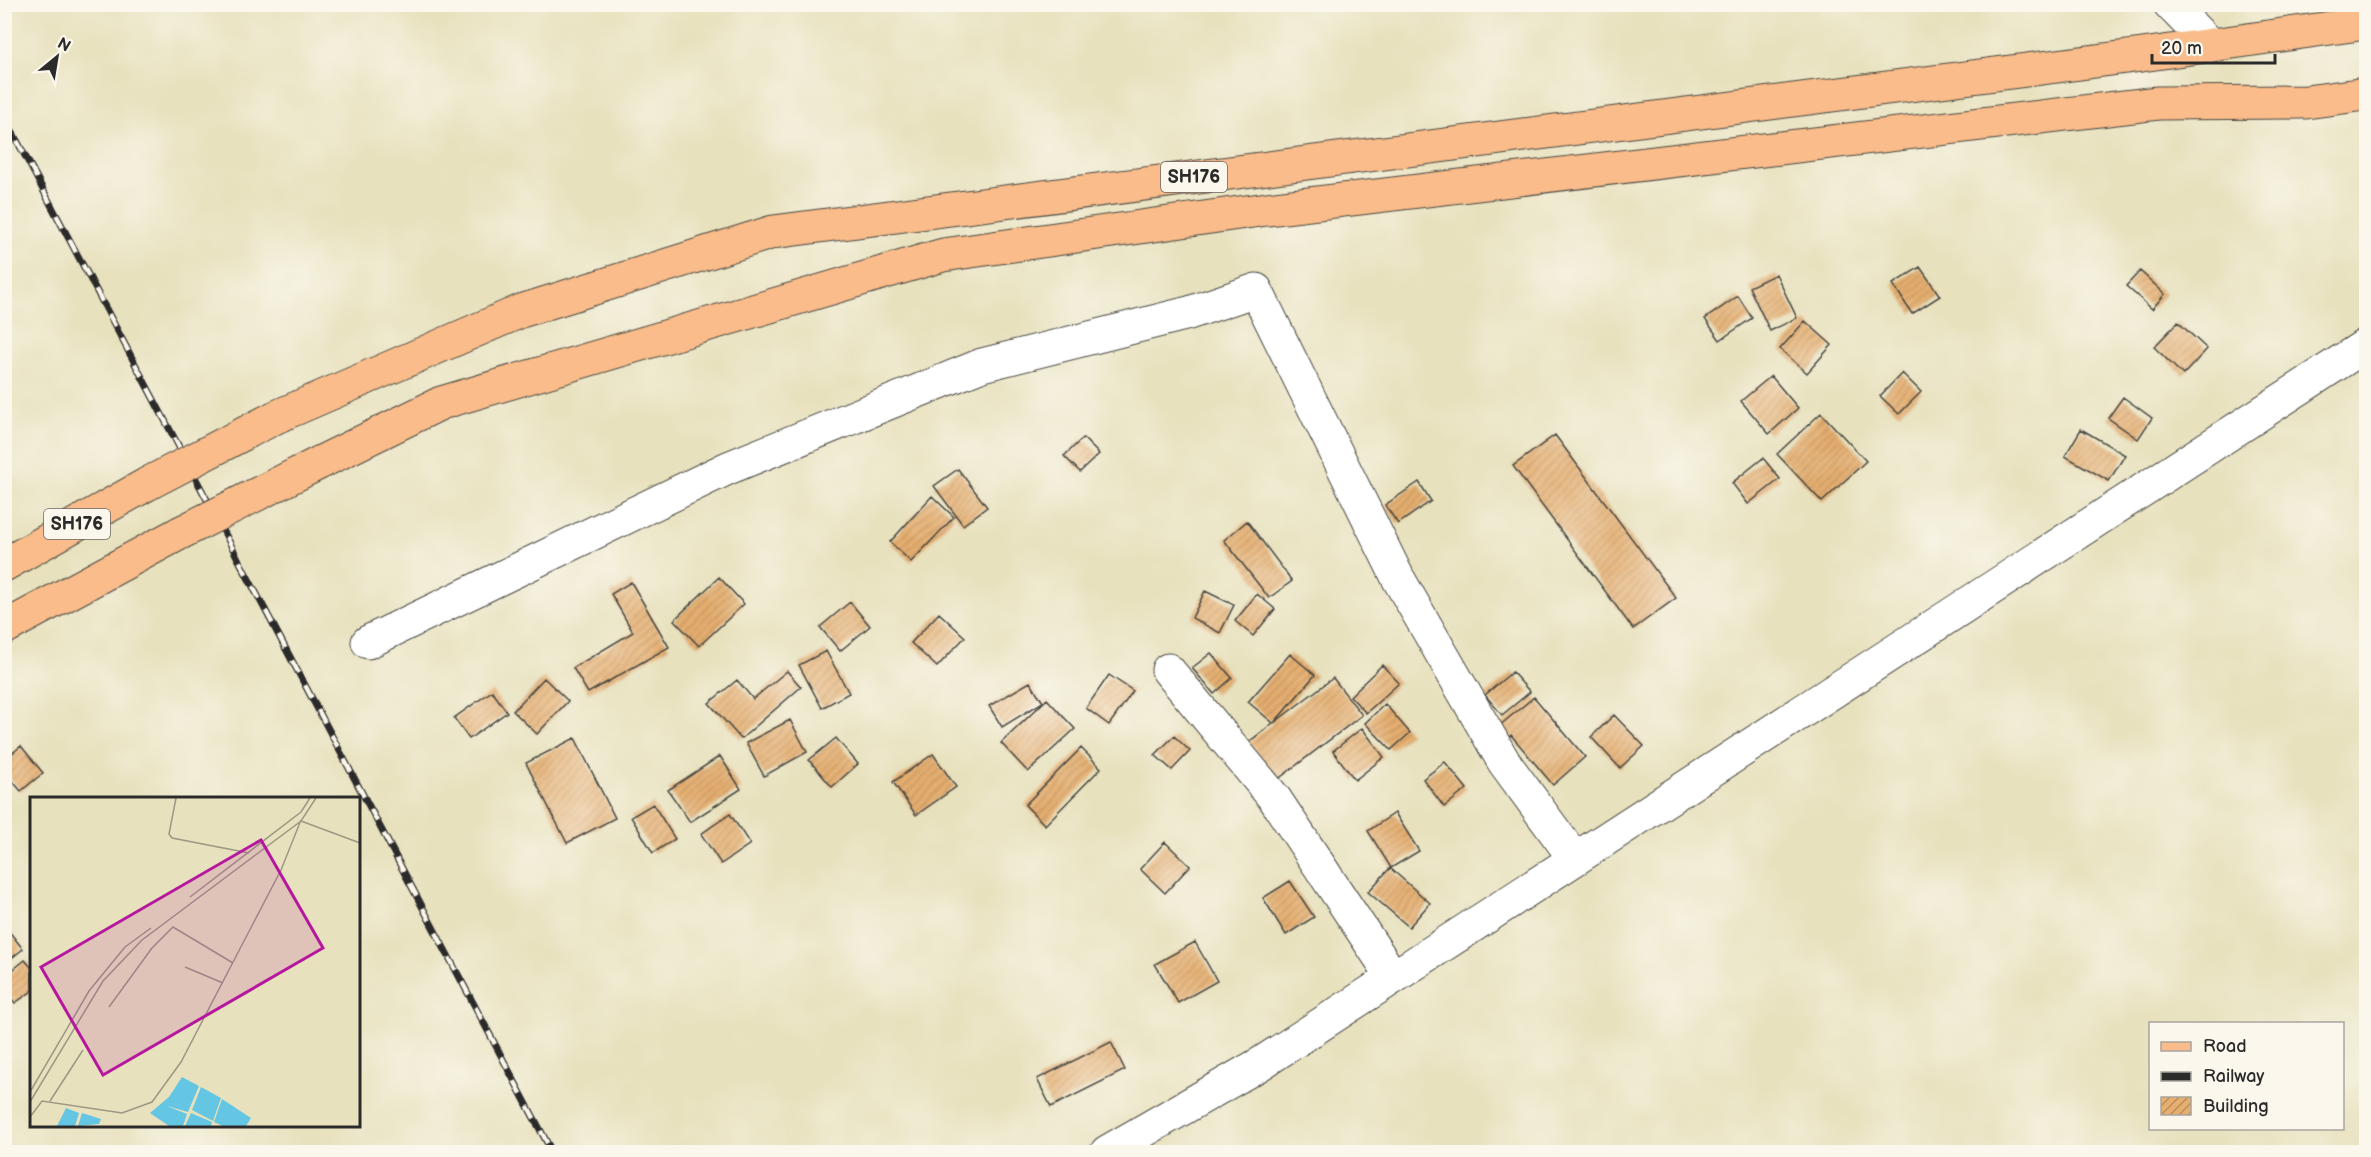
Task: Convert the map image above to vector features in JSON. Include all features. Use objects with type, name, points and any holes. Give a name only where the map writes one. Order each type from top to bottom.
[{"type":"main road","name":"SH176","points":[[4,565],[149,483],[276,417],[521,311],[773,232],[2367,23]]},
{"type":"main road","points":[[4,628],[180,533],[441,403],[943,255],[1267,208],[2146,104],[2306,102],[2367,94]]},
{"type":"street","points":[[2170,4],[2210,45]]},
{"type":"street","points":[[368,642],[728,468],[982,365],[1189,313],[1256,290],[1398,578],[1503,762],[1575,859]]},
{"type":"street","points":[[1107,1152],[1260,1064],[2367,345]]},
{"type":"street","points":[[1168,670],[1275,799],[1393,977]]},
{"type":"building","points":[[1920,267],[1940,296],[1912,314],[1893,284]]},
{"type":"building","points":[[2140,271],[2165,294],[2152,309],[2126,286]]},
{"type":"building","points":[[1776,274],[1797,318],[1770,331],[1749,287]]},
{"type":"building","points":[[1738,296],[1752,318],[1720,340],[1705,319]]},
{"type":"building","points":[[1805,321],[1832,345],[1807,373],[1780,349]]},
{"type":"building","points":[[2178,322],[2207,349],[2183,375],[2154,347]]},
{"type":"building","points":[[1902,373],[1921,392],[1899,414],[1880,396]]},
{"type":"building","points":[[1771,376],[1798,408],[1769,434],[1741,401]]},
{"type":"building","points":[[2123,397],[2152,418],[2138,439],[2108,418]]},
{"type":"building","points":[[1821,413],[1866,461],[1822,502],[1777,454]]},
{"type":"building","points":[[2081,429],[2125,455],[2109,481],[2065,456]]},
{"type":"building","points":[[1555,435],[1676,598],[1633,629],[1513,466]]},
{"type":"building","points":[[1083,438],[1099,454],[1080,472],[1064,456]]},
{"type":"building","points":[[1763,458],[1780,479],[1748,504],[1732,483]]},
{"type":"building","points":[[958,469],[987,507],[963,525],[934,486]]},
{"type":"building","points":[[1419,482],[1431,501],[1398,524],[1385,505]]},
{"type":"building","points":[[932,496],[954,517],[911,562],[890,542]]},
{"type":"building","points":[[1247,521],[1292,581],[1269,598],[1224,540]]},
{"type":"building","points":[[719,577],[744,604],[699,646],[674,620]]},
{"type":"building","points":[[631,582],[669,647],[588,693],[573,668],[633,632],[611,594]]},
{"type":"building","points":[[1205,591],[1234,605],[1220,633],[1192,618]]},
{"type":"building","points":[[1257,594],[1275,609],[1253,636],[1235,621]]},
{"type":"building","points":[[850,602],[870,626],[840,651],[820,627]]},
{"type":"building","points":[[939,613],[965,637],[937,667],[911,643]]},
{"type":"building","points":[[826,651],[849,693],[822,708],[799,665]]},
{"type":"building","points":[[1211,653],[1232,678],[1214,694],[1192,668]]},
{"type":"building","points":[[1290,654],[1315,675],[1274,723],[1333,678],[1362,715],[1277,780],[1249,742],[1273,723],[1248,702]]},
{"type":"building","points":[[1382,665],[1399,683],[1366,713],[1350,696]]},
{"type":"building","points":[[787,671],[801,687],[741,739],[709,703],[737,680],[753,699]]},
{"type":"building","points":[[1512,672],[1530,692],[1502,715],[1485,695]]},
{"type":"building","points":[[1109,675],[1133,691],[1109,725],[1086,708]]},
{"type":"building","points":[[544,678],[568,701],[537,734],[513,711]]},
{"type":"building","points":[[1030,682],[1043,702],[1002,727],[989,706]]},
{"type":"building","points":[[492,691],[507,712],[469,739],[454,718]]},
{"type":"building","points":[[1534,697],[1585,757],[1553,785],[1511,735],[1508,738],[1499,726]]},
{"type":"building","points":[[1047,699],[1075,729],[1028,772],[1001,743]]},
{"type":"building","points":[[1385,704],[1410,733],[1391,750],[1365,723]]},
{"type":"building","points":[[1614,715],[1644,746],[1620,768],[1591,737]]},
{"type":"building","points":[[790,720],[807,752],[764,776],[746,743]]},
{"type":"building","points":[[1362,728],[1384,757],[1355,780],[1333,751]]},
{"type":"building","points":[[1174,736],[1190,751],[1172,770],[1155,755]]},
{"type":"building","points":[[575,738],[615,818],[567,843],[526,763]]},
{"type":"building","points":[[836,738],[858,764],[832,787],[809,760]]},
{"type":"building","points":[[21,746],[43,773],[21,791],[4,771],[4,760]]},
{"type":"building","points":[[1081,748],[1101,768],[1045,825],[1025,805]]},
{"type":"building","points":[[933,754],[956,787],[916,815],[893,782]]},
{"type":"building","points":[[720,756],[741,789],[690,822],[668,790]]},
{"type":"building","points":[[1445,762],[1467,789],[1444,807],[1423,779]]},
{"type":"building","points":[[653,804],[675,839],[653,853],[631,817]]},
{"type":"building","points":[[1395,813],[1419,851],[1391,868],[1368,831]]},
{"type":"building","points":[[730,814],[750,844],[721,864],[701,834]]},
{"type":"building","points":[[1165,842],[1190,866],[1165,893],[1140,869]]},
{"type":"building","points":[[1390,868],[1430,903],[1409,927],[1368,892]]},
{"type":"building","points":[[1290,881],[1314,917],[1286,935],[1263,898]]},
{"type":"building","points":[[4,925],[23,949],[4,964]]},
{"type":"building","points":[[1195,942],[1217,981],[1178,1003],[1155,964]]},
{"type":"building","points":[[25,960],[30,966],[30,992],[15,1003],[4,989],[4,977]]},
{"type":"building","points":[[1111,1042],[1125,1070],[1051,1107],[1037,1079]]},
{"type":"railway","points":[[4,116],[552,1152]]}]
